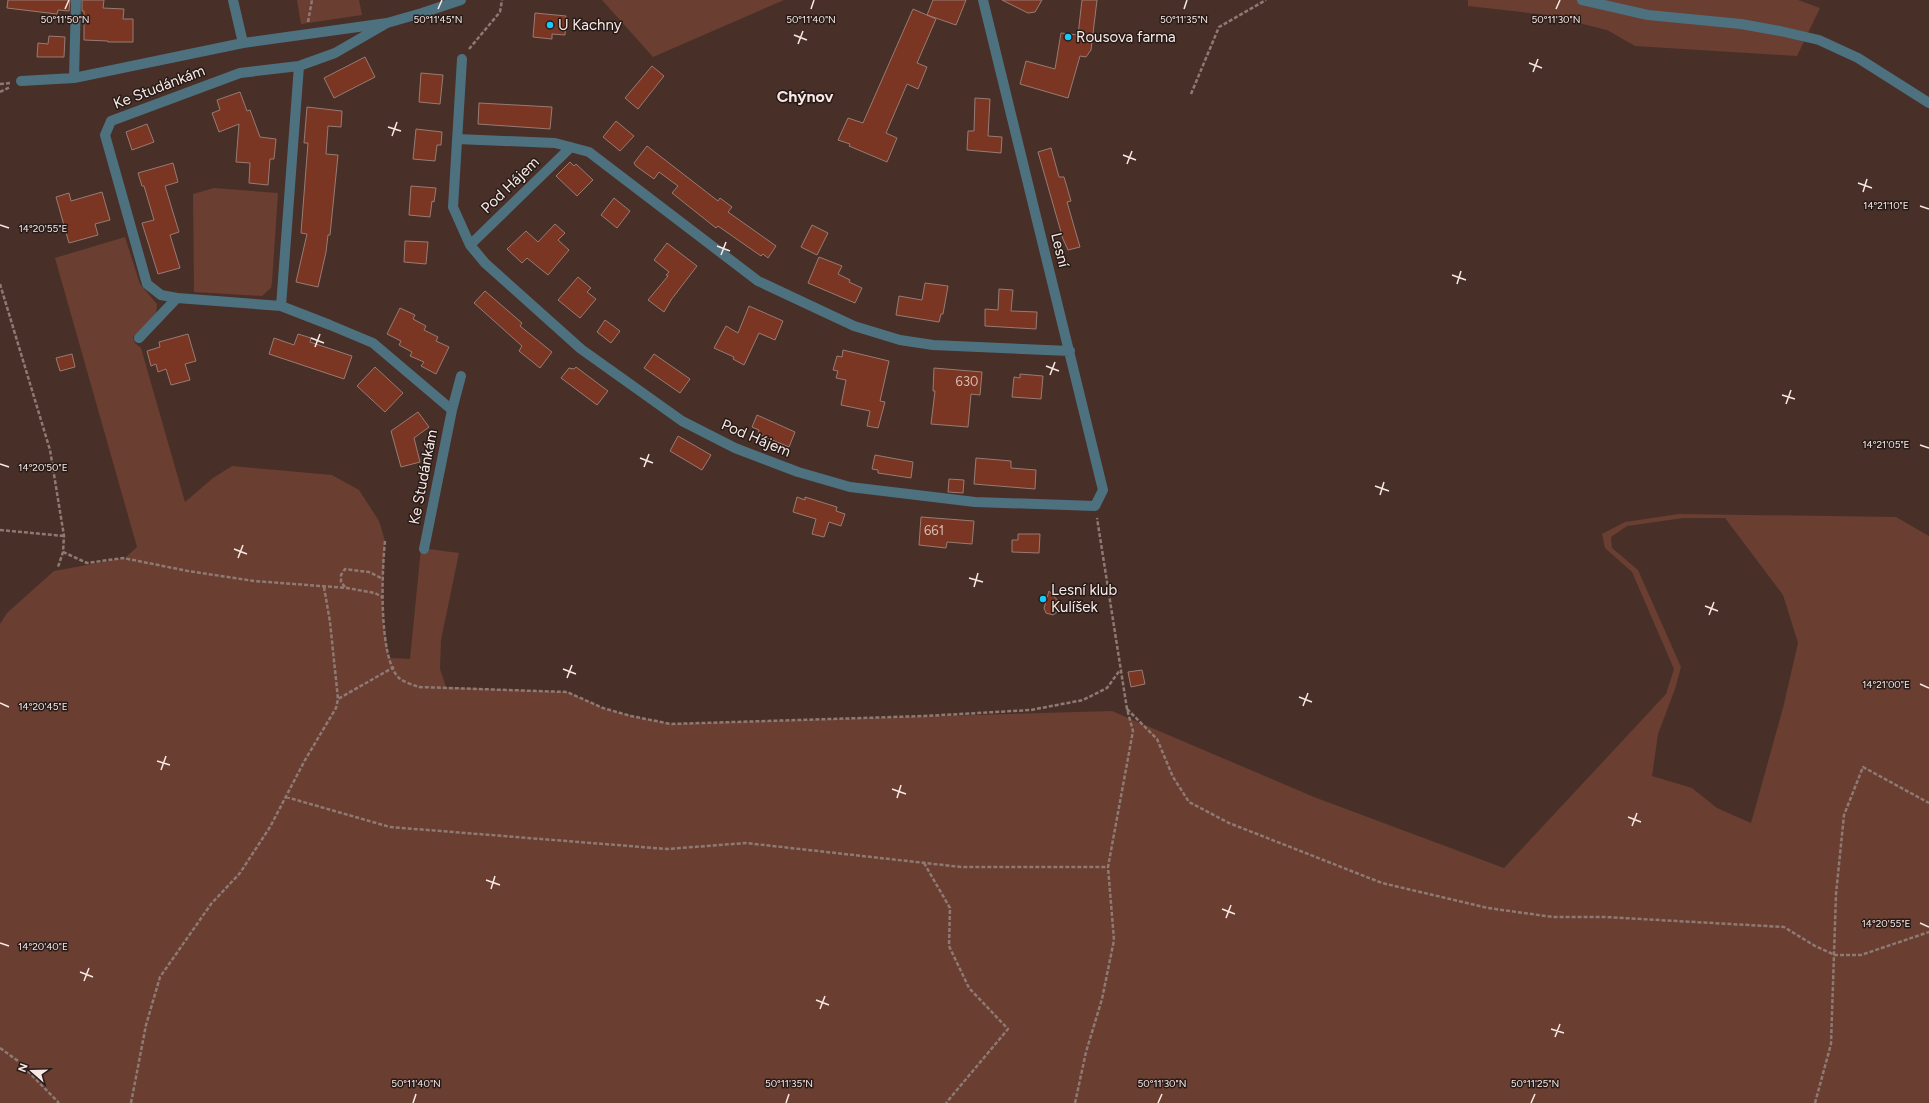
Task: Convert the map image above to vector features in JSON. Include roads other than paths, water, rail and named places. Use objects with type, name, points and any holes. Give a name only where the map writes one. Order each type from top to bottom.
[{"type":"street","points":[[74,78],[76,0]]},
{"type":"street","points":[[233,0],[243,43]]},
{"type":"street","name":"Ke Studánkám","points":[[21,81],[74,78],[243,43],[387,23],[422,14],[461,0]]},
{"type":"street","name":"Lesní","points":[[983,0],[1103,490],[1095,506]]},
{"type":"street","points":[[1582,0],[1648,15],[1741,24],[1818,40],[1858,58],[1929,103]]},
{"type":"street","name":"Ke Studánkám","points":[[387,23],[336,53],[298,66],[240,73],[112,121],[105,135],[147,284],[161,295],[177,298],[281,306],[373,343],[452,410]]},
{"type":"street","name":"Pod Hájem","points":[[462,60],[453,182],[453,207],[470,245],[485,262],[581,349],[682,422],[735,448],[798,472],[850,487],[975,502],[1095,506]]},
{"type":"street","points":[[281,306],[298,66]]},
{"type":"street","name":"Pod Hájem","points":[[457,139],[555,143],[589,152],[758,281],[854,326],[900,340],[933,345],[1070,351]]},
{"type":"street","name":"Pod Hájem","points":[[470,245],[571,147]]},
{"type":"street","points":[[139,338],[177,298]]},
{"type":"street","name":"Ke Studánkám","points":[[424,549],[452,410],[461,376]]},
{"type":"place","name":"U Kachny","points":[[550,25]]},
{"type":"place","name":"Rousova farma","points":[[1068,37]]},
{"type":"place","name":"Lesní klub Kulíšek","points":[[1043,599]]},
{"type":"district","name":"Chýnov","points":[[805,96]]}]
